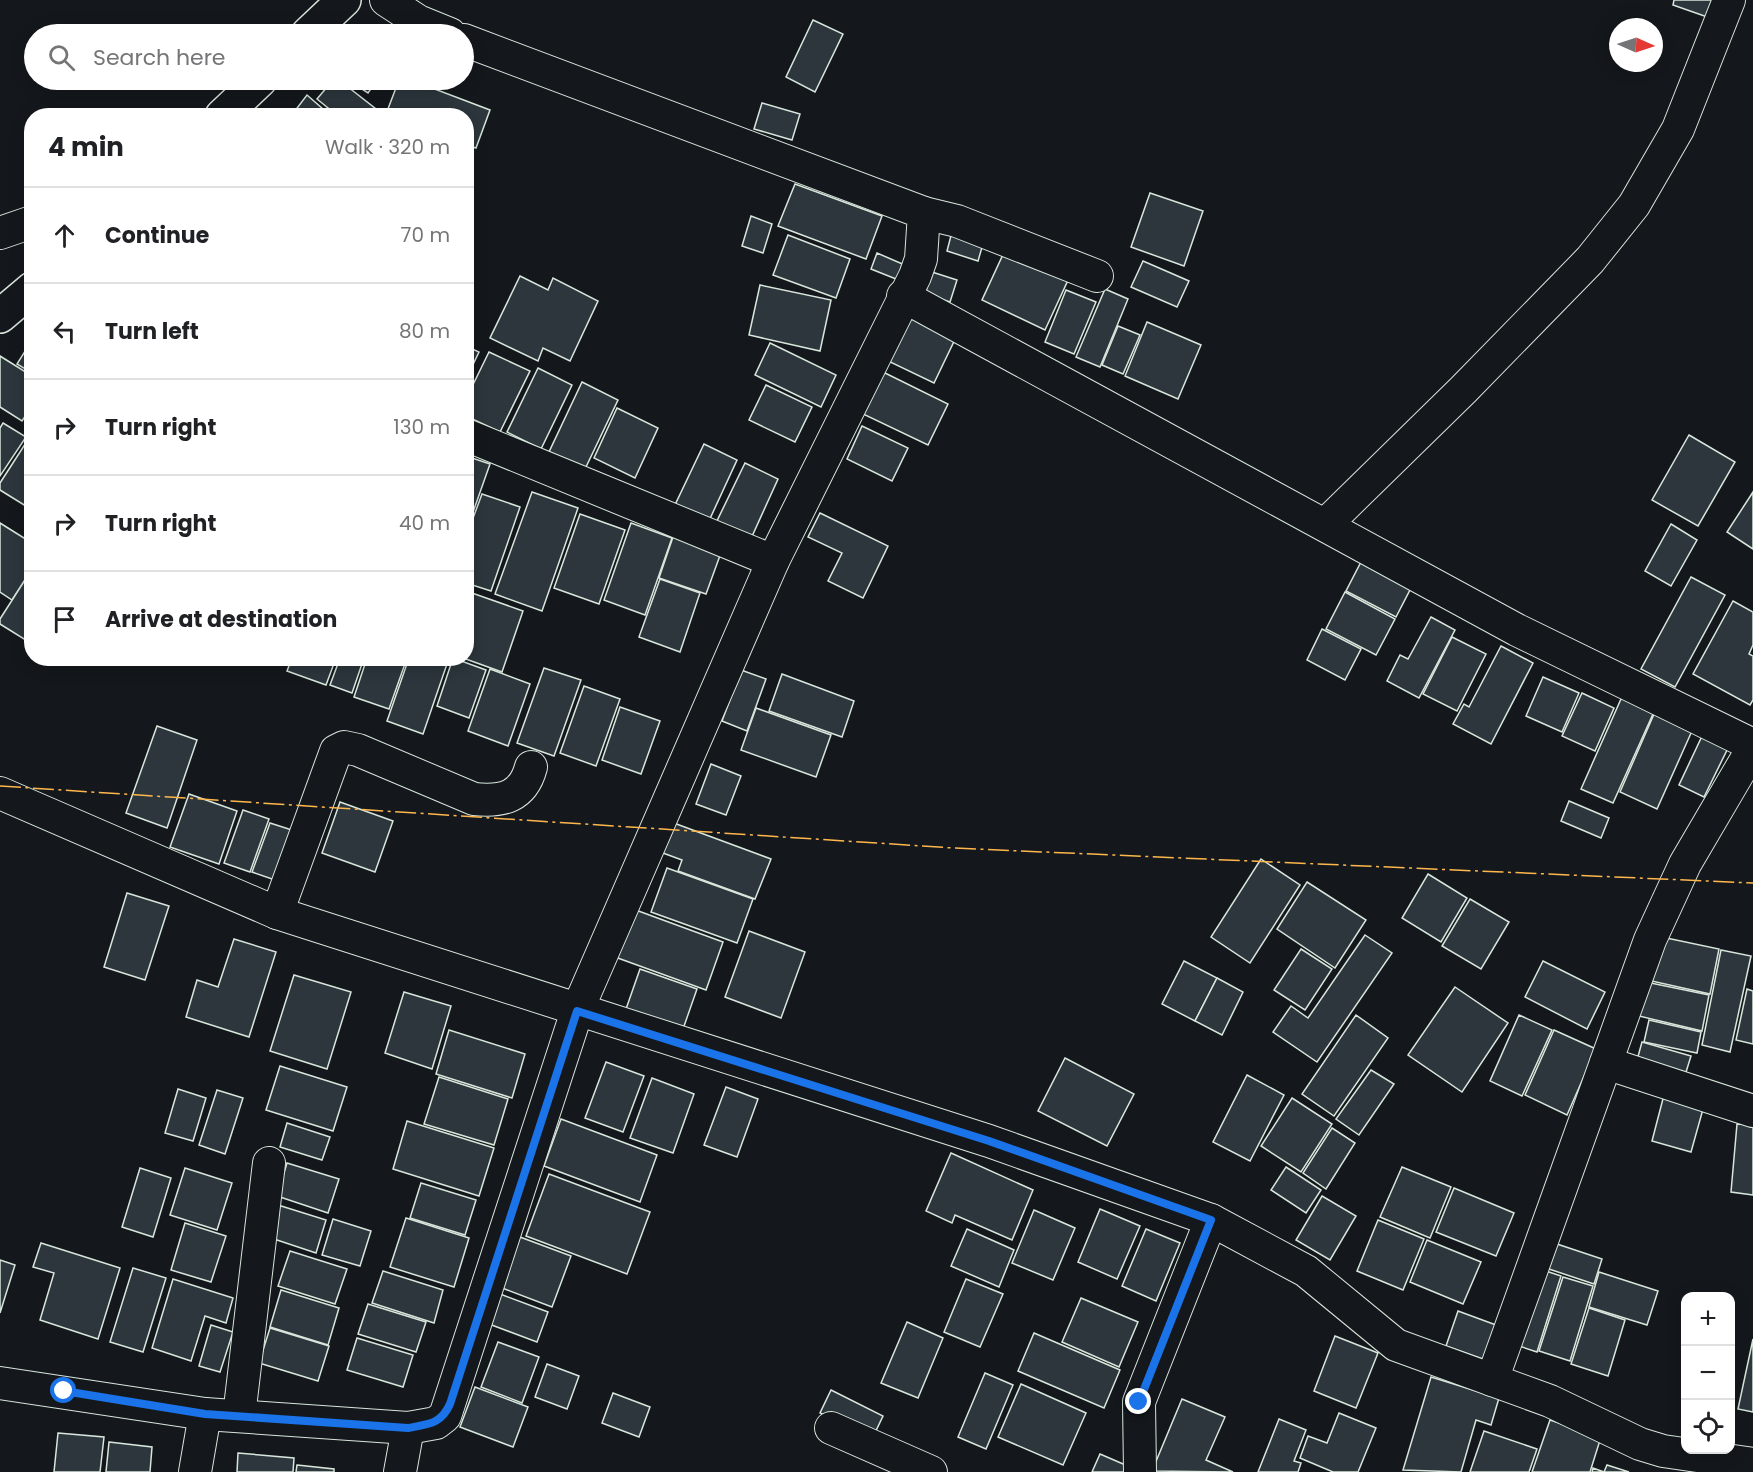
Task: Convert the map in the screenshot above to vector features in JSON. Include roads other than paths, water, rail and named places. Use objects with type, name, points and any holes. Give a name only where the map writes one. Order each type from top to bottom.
[{"type":"street","points":[[319,24],[344,0]]},
{"type":"street","points":[[386,0],[425,24]]},
{"type":"street","points":[[1325,525],[1463,390],[1582,268],[1634,205],[1678,129],[1729,0]]},
{"type":"street","points":[[474,44],[924,213],[957,221],[1097,276]]},
{"type":"street","points":[[230,108],[249,90]]},
{"type":"street","points":[[0,1383],[205,1414],[408,1428],[436,1423],[445,1416],[577,1011],[773,561],[903,296],[915,276],[921,259],[924,213]]},
{"type":"street","points":[[0,233],[24,225]]},
{"type":"street","points":[[0,316],[24,296]]},
{"type":"street","points":[[903,296],[1517,630],[1753,746],[1684,864],[1650,940],[1492,1380]]},
{"type":"street","points":[[474,438],[773,561]]},
{"type":"street","points":[[277,913],[336,751],[344,747],[358,750],[474,799],[485,800],[512,796],[526,783],[531,767]]},
{"type":"street","points":[[0,793],[277,913],[577,1011],[989,1141],[1211,1220],[1306,1271],[1396,1346],[1550,1401],[1640,1444],[1661,1461],[1753,1464]]},
{"type":"street","points":[[1606,1064],[1753,1111]]},
{"type":"street","points":[[239,1416],[269,1163]]},
{"type":"street","points":[[1140,1472],[1139,1402],[1211,1220]]},
{"type":"street","points":[[195,1472],[205,1414]]},
{"type":"street","points":[[399,1472],[408,1428]]},
{"type":"street","points":[[831,1428],[931,1472]]}]
